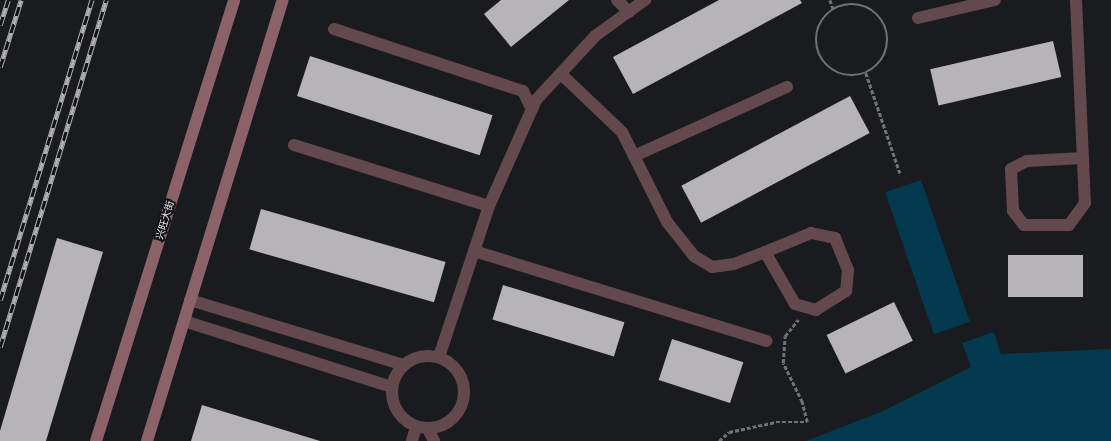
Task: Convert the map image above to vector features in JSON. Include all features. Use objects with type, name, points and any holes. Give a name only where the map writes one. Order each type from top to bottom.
[{"type":"main road","name":"兴旺大街","points":[[96,441],[234,0]]},
{"type":"main road","points":[[147,441],[283,0]]},
{"type":"street","points":[[617,0],[629,12]]},
{"type":"street","points":[[439,358],[488,206],[536,100],[595,36],[645,0]]},
{"type":"street","points":[[918,18],[995,0]]},
{"type":"street","points":[[1076,0],[1085,203],[1069,225],[1024,225],[1013,211],[1011,169],[1027,161],[1083,158]]},
{"type":"street","points":[[334,29],[523,91],[532,110]]},
{"type":"street","points":[[560,74],[622,132],[667,222],[694,256],[712,267],[734,264],[811,233],[835,238],[848,270],[846,291],[816,310],[795,304],[765,252]]},
{"type":"street","points":[[634,156],[787,86]]},
{"type":"street","points":[[294,145],[488,206]]},
{"type":"street","points":[[474,251],[766,341]]},
{"type":"street","points":[[190,300],[404,365]]},
{"type":"street","points":[[184,321],[392,387]]},
{"type":"street","points":[[412,441],[422,428],[450,422],[458,414],[464,398],[463,381],[458,370],[439,358],[415,359],[404,365],[396,375],[392,387],[392,399],[397,411],[405,420],[422,428],[434,441]]},
{"type":"path","points":[[830,0],[833,8]]},
{"type":"path","points":[[844,4],[856,4],[872,10],[884,23],[888,34],[884,57],[876,67],[866,73],[842,75],[822,62],[815,39],[817,27],[824,16],[833,8],[844,4]]},
{"type":"path","points":[[866,73],[900,173]]},
{"type":"path","points":[[720,441],[729,432],[769,423],[807,422],[802,402],[783,363],[786,336],[808,308]]},
{"type":"water","points":[[921,180],[970,322],[934,334],[885,192]]},
{"type":"water","points":[[994,332],[1001,354],[1111,349],[1111,441],[806,441],[881,412],[971,367],[962,343]]},
{"type":"building","points":[[501,0],[569,0],[511,47],[484,14]]},
{"type":"building","points":[[719,0],[800,0],[802,3],[633,94],[613,57]]},
{"type":"building","points":[[1053,41],[1061,77],[939,105],[930,69]]},
{"type":"building","points":[[310,56],[493,115],[480,155],[297,96]]},
{"type":"building","points":[[850,96],[870,133],[701,223],[681,186]]},
{"type":"building","points":[[261,209],[446,262],[434,302],[249,249]]},
{"type":"building","points":[[57,238],[103,252],[46,441],[0,441],[0,431]]},
{"type":"building","points":[[1008,255],[1083,255],[1083,297],[1008,297]]},
{"type":"building","points":[[503,285],[624,322],[614,357],[492,319]]},
{"type":"building","points":[[894,302],[913,341],[845,374],[827,335]]},
{"type":"building","points":[[672,339],[743,362],[730,403],[659,380]]},
{"type":"building","points":[[202,405],[320,441],[191,441]]},
{"type":"railway","points":[[0,25],[8,0]]},
{"type":"railway","points":[[0,67],[21,0]]},
{"type":"railway","points":[[0,300],[92,0]]},
{"type":"railway","points":[[0,347],[106,0]]}]
